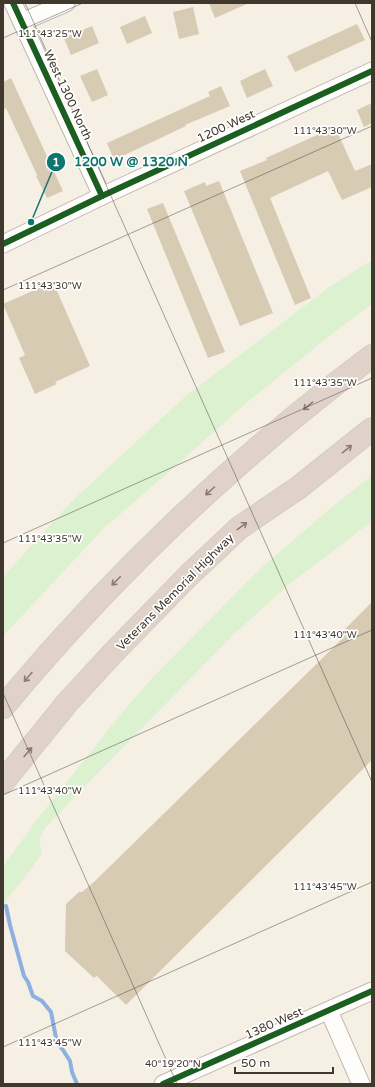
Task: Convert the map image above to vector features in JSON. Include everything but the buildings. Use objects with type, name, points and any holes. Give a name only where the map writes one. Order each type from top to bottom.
[{"type":"highway","points":[[3,707],[52,650],[106,592],[168,530],[265,442],[372,356]]},
{"type":"highway","name":"Veterans Memorial Highway","points":[[3,782],[68,703],[112,654],[199,566],[239,528],[298,488],[372,429]]},
{"type":"street","name":"West 1300 North","points":[[13,3],[102,196]]},
{"type":"street","points":[[22,22],[66,3]]},
{"type":"street","name":"1200 West","points":[[3,244],[102,196],[372,71]]},
{"type":"street","name":"1380 West","points":[[163,1084],[372,991]]},
{"type":"street","points":[[329,1011],[361,1084]]},
{"type":"green space","points":[[372,260],[372,304],[334,332],[245,404],[105,527],[3,636],[3,577],[71,502],[187,395],[328,288]]},
{"type":"green space","points":[[372,475],[372,521],[287,586],[234,634],[93,778],[45,828],[39,840],[42,854],[3,905],[3,866],[39,817],[120,715],[155,675],[259,570]]},
{"type":"waterway","points":[[6,906],[24,976],[33,996],[42,1001],[51,1012],[57,1043],[70,1061],[72,1072],[77,1084]]},
{"type":"cycle path","points":[[13,3],[102,196]]},
{"type":"cycle path","points":[[3,244],[102,196],[372,71]]},
{"type":"cycle path","points":[[163,1084],[372,991]]},
{"type":"place","name":"1200 W @ 1320 N","points":[[31,222]]}]
